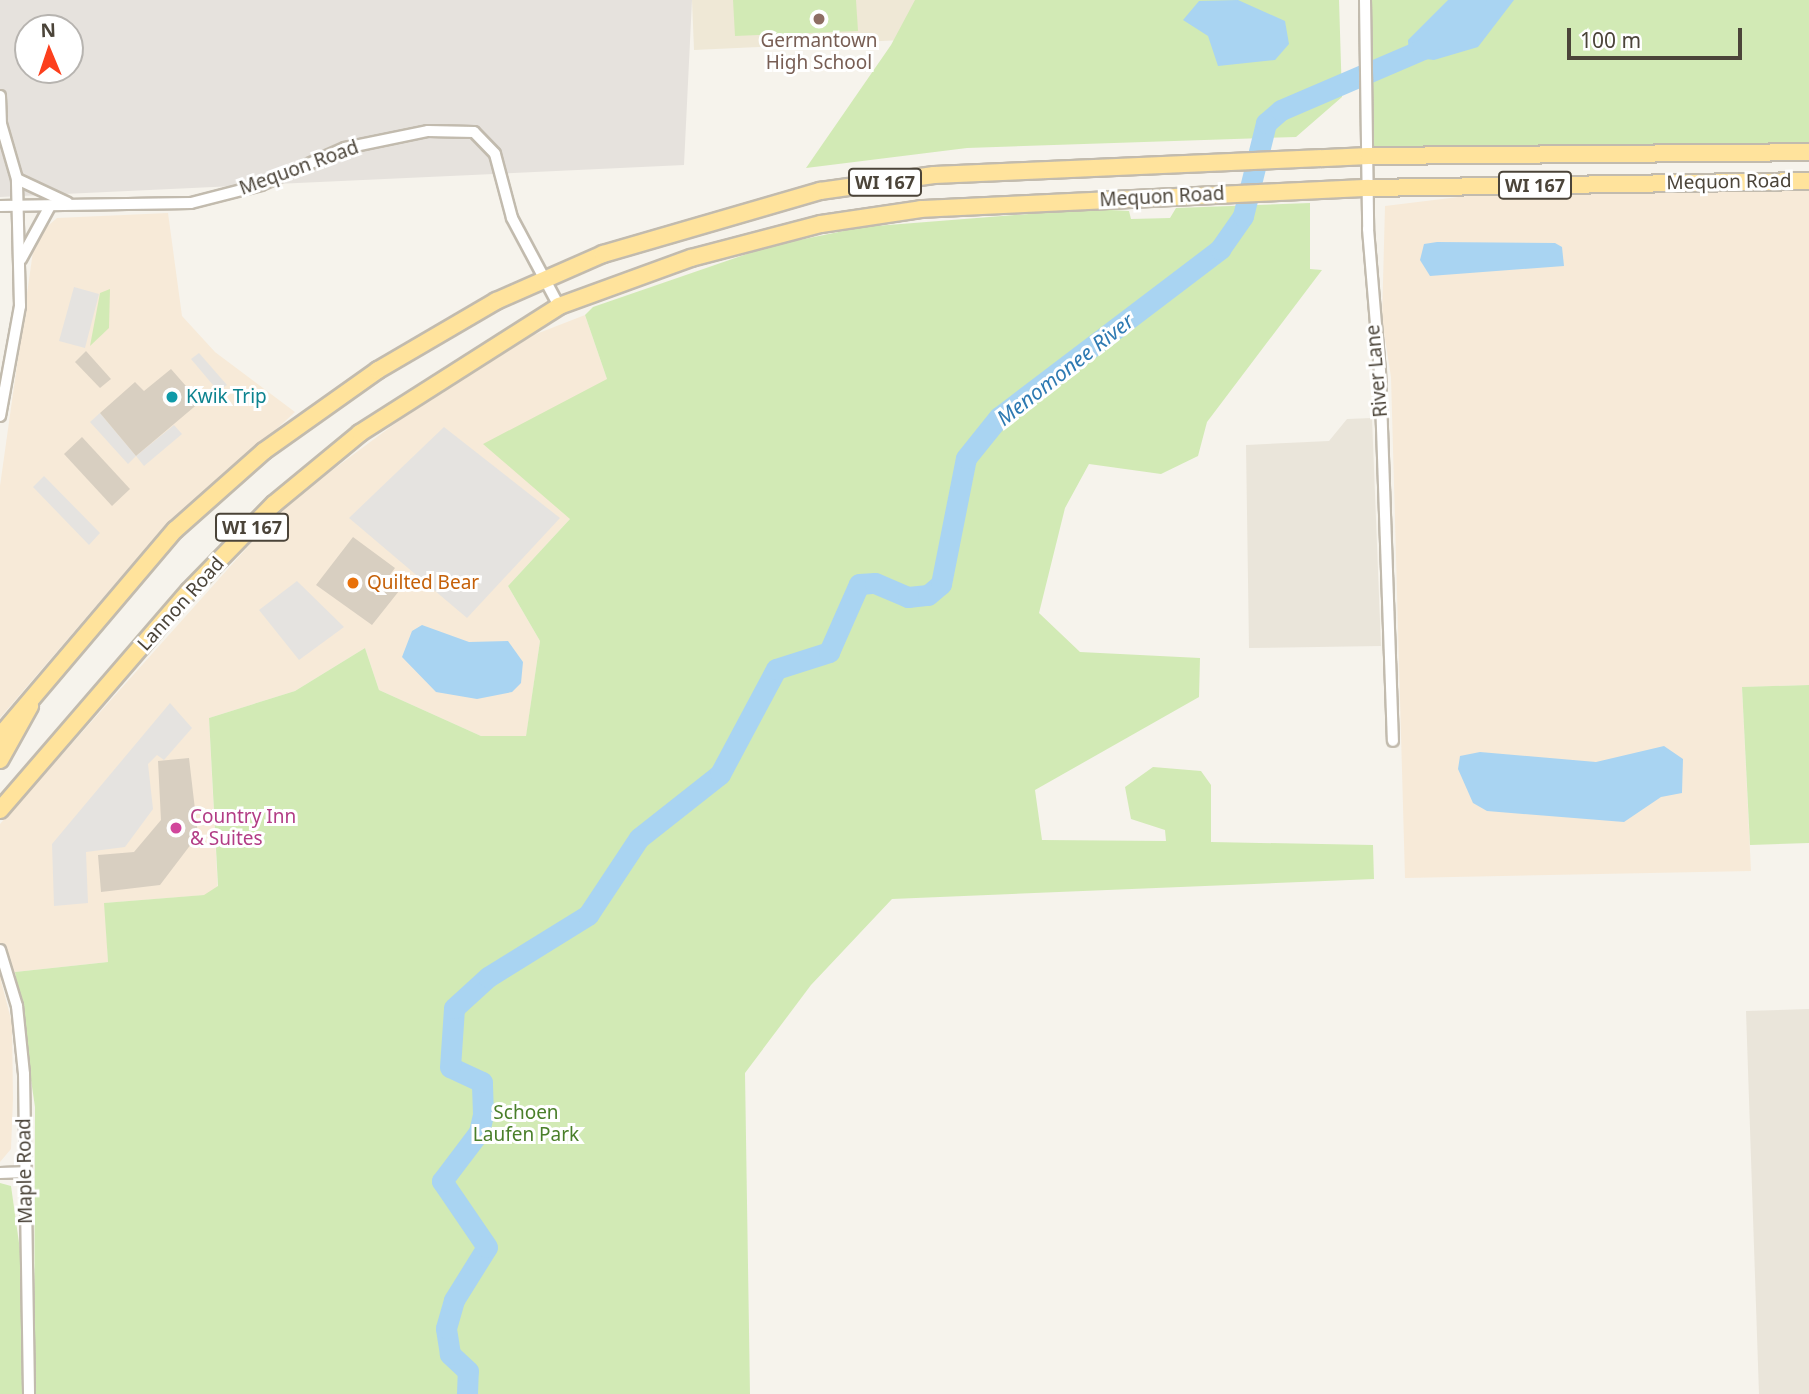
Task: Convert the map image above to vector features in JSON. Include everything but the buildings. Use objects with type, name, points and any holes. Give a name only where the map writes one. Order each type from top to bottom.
[{"type":"main road","name":"Mequon Road","points":[[543,280],[604,254],[820,191],[934,175],[1369,156],[1809,152]]},
{"type":"main road","points":[[1610,154],[1610,184]]},
{"type":"main road","name":"Mequon Road","points":[[559,306],[691,258],[821,224],[921,209],[1367,188],[1809,181]]},
{"type":"main road","name":"WI 167","points":[[0,736],[175,530],[264,451],[378,370],[543,280]]},
{"type":"main road","name":"Lannon Road","points":[[0,810],[189,591],[274,504],[360,433],[559,306]]},
{"type":"main road","points":[[0,760],[24,725],[34,693]]},
{"type":"street","name":"River Lane","points":[[1365,0],[1369,156],[1367,188],[1393,741]]},
{"type":"street","points":[[0,96],[0,140]]},
{"type":"street","points":[[0,416],[17,331],[19,265],[17,179],[1,124]]},
{"type":"street","name":"Mequon Road","points":[[0,206],[191,203],[261,185],[345,148],[428,131],[474,132],[495,154],[512,218],[559,306]]},
{"type":"street","points":[[17,179],[73,205]]},
{"type":"street","points":[[19,265],[50,206]]},
{"type":"street","name":"Maple Road","points":[[0,950],[17,1006],[25,1172],[29,1394]]},
{"type":"street","points":[[0,1173],[25,1172]]},
{"type":"shaded area","points":[[0,0],[692,0],[684,165],[0,197]]},
{"type":"shaded area","name":"Germantown High School","points":[[692,0],[966,0],[923,39],[694,50]]},
{"type":"shaded area","points":[[1809,189],[1809,685],[1742,687],[1751,871],[1405,878],[1391,377],[1382,320],[1385,206],[1483,194]]},
{"type":"shaded area","points":[[168,213],[182,316],[215,352],[295,412],[138,557],[0,718],[0,486],[35,237],[57,218]]},
{"type":"shaded area","points":[[74,287],[99,294],[85,348],[59,341]]},
{"type":"shaded area","points":[[585,315],[607,379],[570,519],[508,586],[540,641],[526,737],[481,736],[379,690],[365,648],[295,691],[209,718],[218,894],[105,903],[108,962],[15,972],[1,981],[12,1023],[13,1099],[11,1149],[0,1162],[0,824],[261,532],[241,538],[447,385],[531,336]]},
{"type":"shaded area","points":[[199,353],[227,385],[218,391],[191,359]]},
{"type":"shaded area","points":[[100,413],[136,456],[128,464],[90,422]]},
{"type":"shaded area","points":[[1372,418],[1381,646],[1249,648],[1246,445],[1329,441],[1347,419]]},
{"type":"shaded area","points":[[174,425],[182,434],[144,466],[136,456]]},
{"type":"shaded area","points":[[444,427],[560,518],[467,618],[349,518]]},
{"type":"shaded area","points":[[44,476],[100,533],[89,545],[33,487]]},
{"type":"shaded area","points":[[297,581],[344,627],[299,660],[259,610]]},
{"type":"shaded area","points":[[170,703],[192,728],[164,760],[157,755],[148,764],[153,809],[125,847],[86,852],[88,903],[54,906],[52,844]]},
{"type":"shaded area","points":[[1809,1009],[1809,1394],[1759,1394],[1746,1011]]},
{"type":"green space","points":[[733,0],[856,0],[858,31],[735,36]]},
{"type":"green space","points":[[915,0],[1339,0],[1342,97],[1296,137],[967,148],[806,168],[891,45]]},
{"type":"green space","points":[[1365,0],[1809,0],[1809,146],[1369,156]]},
{"type":"green space","name":"Schoen Laufen Park","points":[[1310,203],[1310,269],[1322,270],[1207,422],[1198,456],[1161,474],[1089,464],[1065,508],[1039,613],[1080,652],[1200,658],[1199,697],[1035,790],[1042,840],[1166,841],[1165,830],[1131,819],[1125,787],[1153,767],[1201,771],[1211,785],[1211,842],[1373,845],[1374,879],[892,899],[811,985],[745,1073],[750,1394],[34,1394],[35,1107],[15,972],[108,962],[104,903],[204,895],[218,886],[209,718],[295,691],[365,648],[379,690],[481,736],[526,736],[540,641],[508,586],[570,519],[483,444],[607,379],[585,315],[593,307],[770,246],[863,227],[1093,209],[1129,211],[1131,219],[1170,218],[1176,208]]},
{"type":"green space","points":[[110,289],[109,328],[90,346],[100,293]]},
{"type":"green space","points":[[1809,685],[1809,843],[1750,845],[1742,687]]},
{"type":"green space","points":[[0,1183],[11,1186],[21,1257],[22,1394],[0,1394]]},
{"type":"water","points":[[1238,0],[1285,21],[1289,44],[1275,60],[1218,66],[1208,36],[1183,20],[1199,1]]},
{"type":"water","points":[[1448,0],[1514,0],[1478,47],[1434,60],[1409,57],[1408,40]]},
{"type":"water","points":[[1555,243],[1562,247],[1564,266],[1430,276],[1420,260],[1424,244]]},
{"type":"water","points":[[422,625],[469,642],[508,641],[523,662],[521,683],[512,692],[477,699],[436,692],[402,657],[412,631]]},
{"type":"water","points":[[1664,746],[1683,759],[1682,793],[1661,797],[1624,822],[1487,811],[1473,803],[1458,769],[1460,756],[1480,752],[1596,762]]},
{"type":"waterway","name":"Menomonee River","points":[[467,1394],[468,1371],[450,1354],[446,1328],[454,1300],[487,1247],[442,1181],[479,1132],[483,1114],[482,1082],[450,1067],[454,1008],[488,977],[588,915],[639,838],[720,774],[776,669],[829,652],[859,584],[875,583],[908,597],[928,595],[941,584],[966,458],[999,417],[1220,249],[1243,216],[1266,123],[1281,110],[1423,49],[1476,0]]},
{"type":"place","name":"Germantown High School","points":[[819,19]]},
{"type":"place","name":"Kwik Trip","points":[[172,397]]},
{"type":"place","name":"Quilted Bear","points":[[353,583]]},
{"type":"place","name":"Country Inn & Suites","points":[[176,828]]}]
